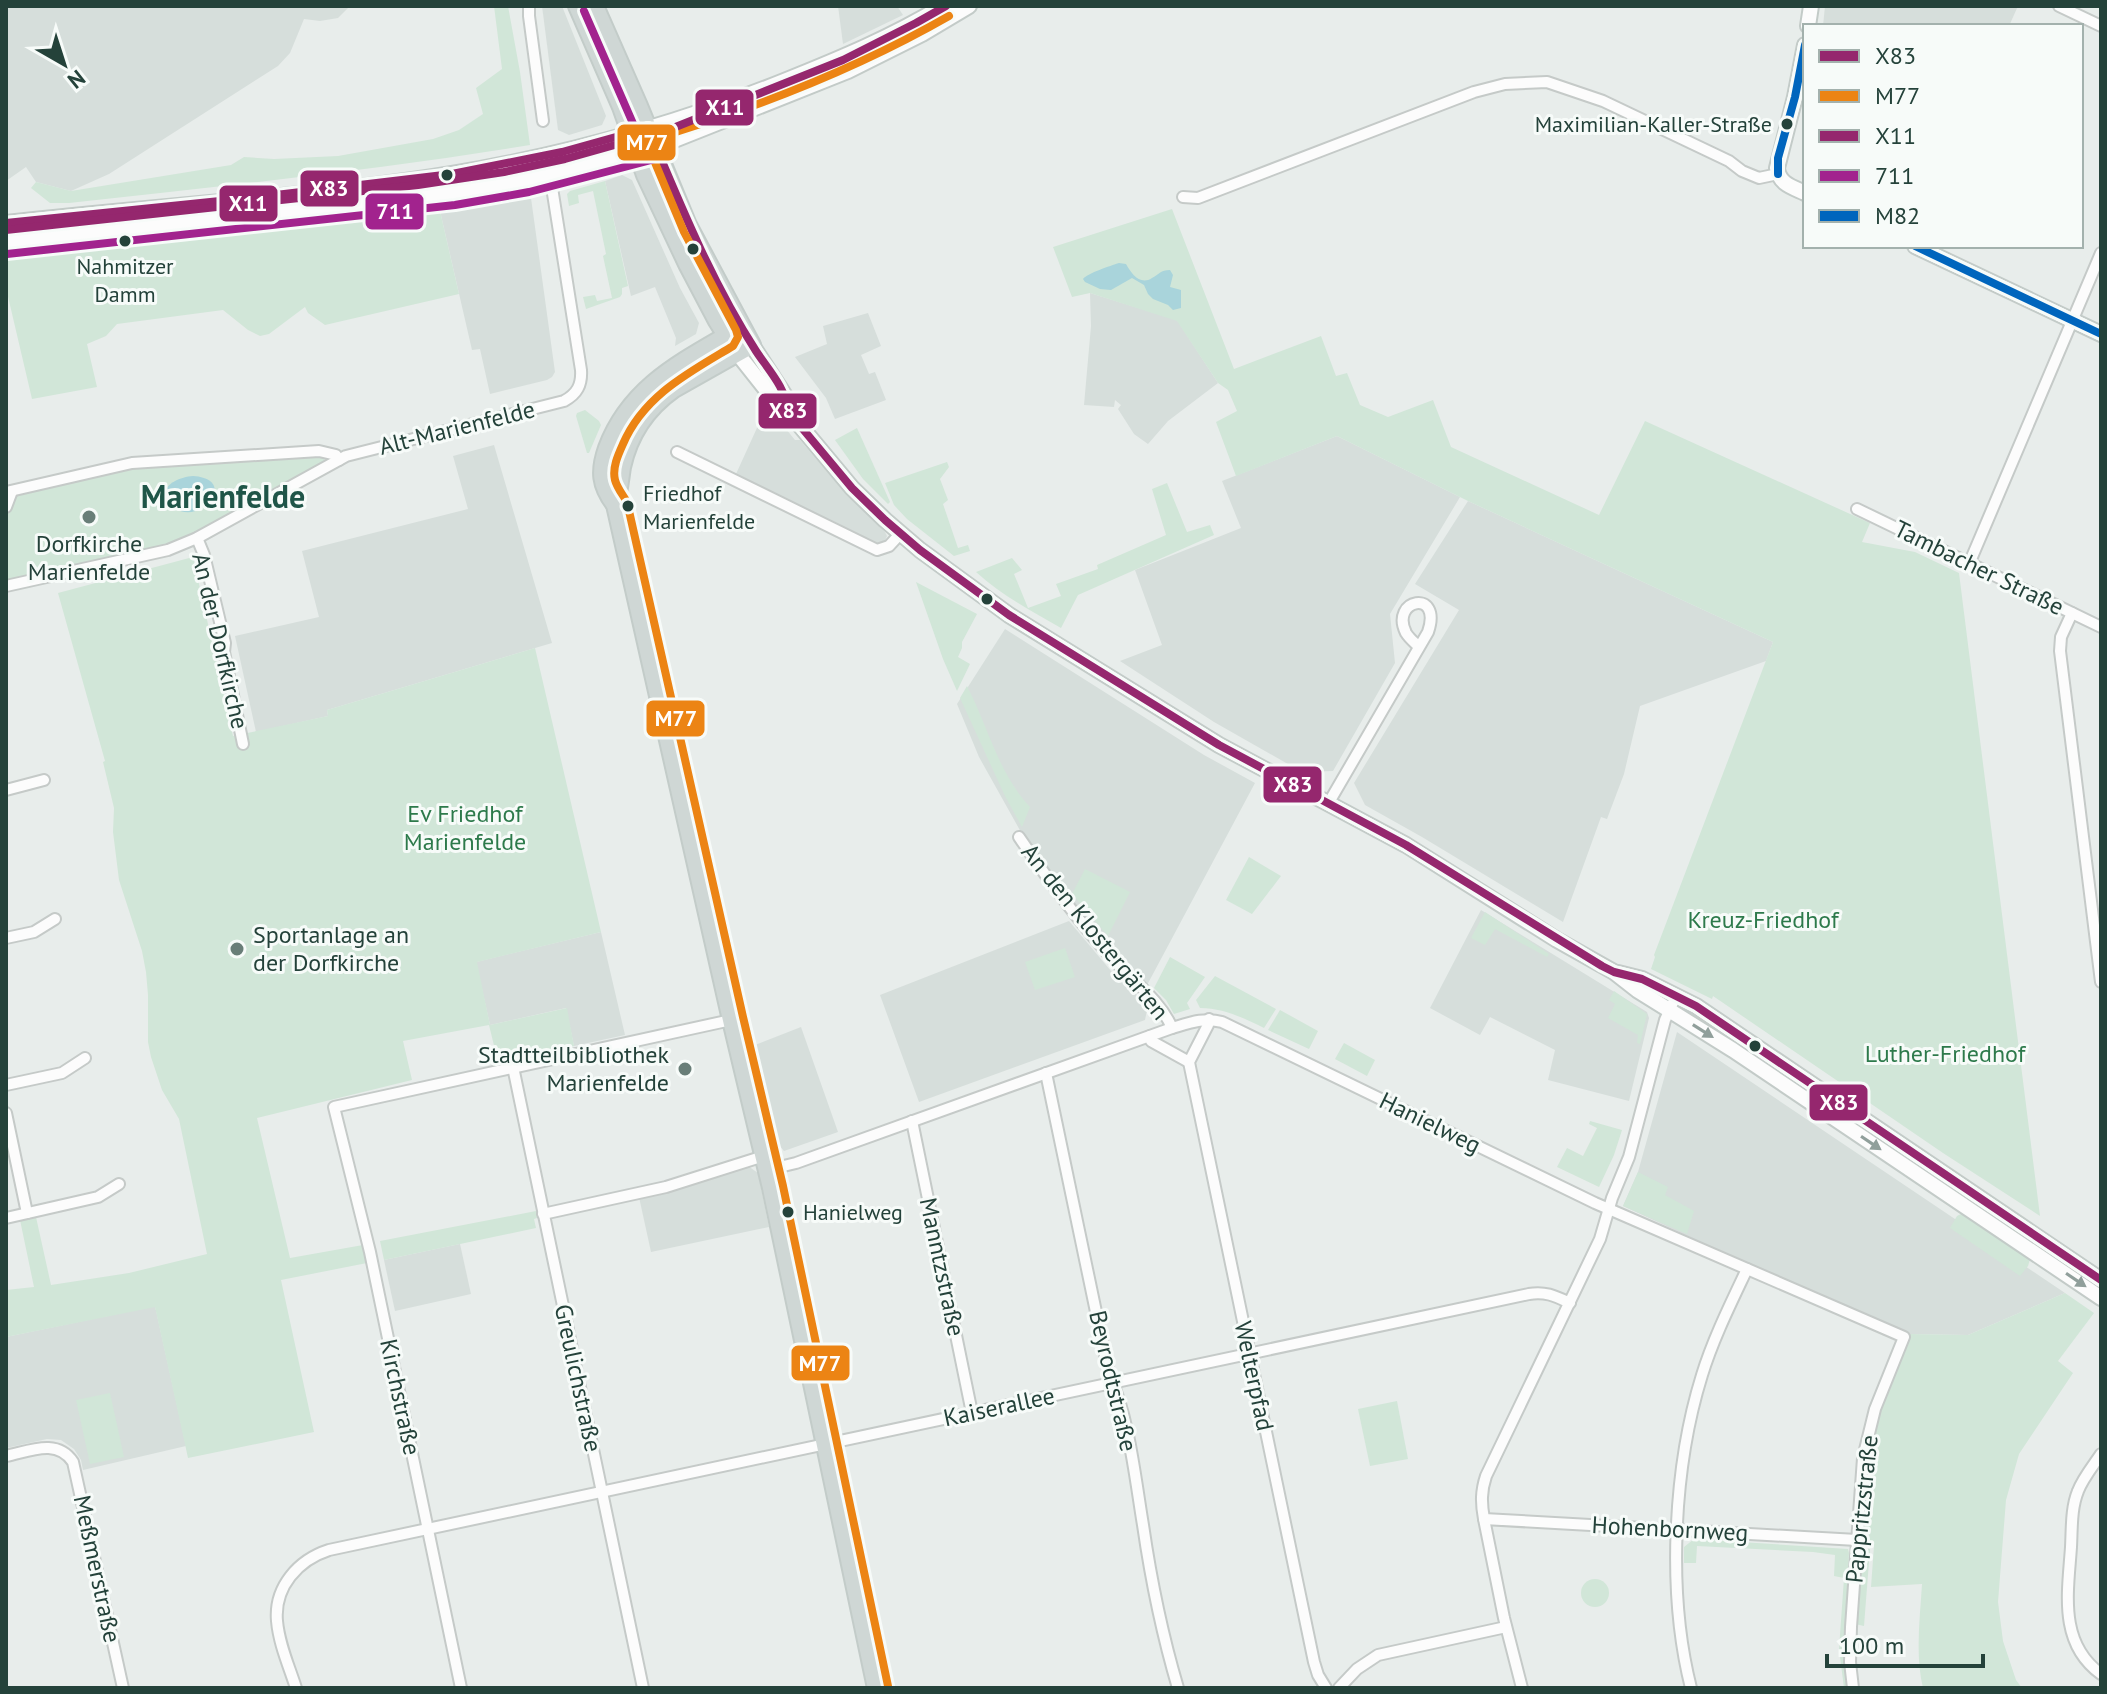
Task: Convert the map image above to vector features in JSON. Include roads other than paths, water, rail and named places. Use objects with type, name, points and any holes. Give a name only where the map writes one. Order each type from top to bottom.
[{"type":"main road","points":[[577,6],[645,175],[726,336],[744,349],[779,406],[787,410],[852,488],[900,534],[1022,623],[1222,747],[1415,851],[1614,972],[1668,1009],[1738,1044],[1934,1176],[2101,1280]]},
{"type":"main road","points":[[595,6],[688,225],[741,327],[744,349]]},
{"type":"main road","points":[[6,223],[379,184],[452,174],[546,155],[713,108],[837,60],[908,27],[943,6]]},
{"type":"main road","points":[[6,242],[420,197],[550,175],[656,146],[848,71],[922,34],[969,6]]},
{"type":"main road","points":[[1803,55],[1778,158],[1778,174],[1783,181],[1803,192]]},
{"type":"main road","points":[[546,155],[550,175]]},
{"type":"main road","points":[[1919,248],[2101,334]]},
{"type":"main road","points":[[741,327],[663,374],[639,396],[620,419],[611,438],[602,467],[604,491],[615,505],[766,1163],[876,1688]]},
{"type":"main road","points":[[615,505],[625,456],[632,436],[647,413],[674,389],[744,349]]},
{"type":"main road","points":[[1614,972],[1642,979],[1696,1006],[1738,1044]]},
{"type":"main road","points":[[1934,1176],[2101,1298]]},
{"type":"street","points":[[529,6],[543,121]]},
{"type":"street","points":[[2059,6],[2101,26]]},
{"type":"street","points":[[1183,197],[1198,198],[1474,92],[1535,81],[1547,82],[1603,101],[1759,178],[1778,174]]},
{"type":"street","name":"Alt-Marienfelde","points":[[6,586],[156,554],[197,538],[353,454],[564,401],[574,395],[581,370],[550,175]]},
{"type":"street","points":[[1969,564],[2101,253]]},
{"type":"street","name":"Alt-Marienfelde","points":[[6,507],[9,491],[132,463],[319,451],[336,455],[339,460]]},
{"type":"street","points":[[677,452],[877,550],[889,546],[900,534]]},
{"type":"street","name":"Tambacher Straße","points":[[1857,509],[2101,627]]},
{"type":"street","name":"An der Dorfkirche","points":[[197,538],[225,643],[224,652],[243,744]]},
{"type":"street","points":[[2072,613],[2061,637],[2060,651],[2101,982]]},
{"type":"street","points":[[1328,804],[1419,647]]},
{"type":"street","points":[[6,790],[44,780]]},
{"type":"street","name":"An den Klostergärten","points":[[1019,837],[1109,955],[1163,1011],[1172,1028]]},
{"type":"street","points":[[6,938],[34,932],[55,919]]},
{"type":"street","points":[[1522,1688],[1506,1627],[1481,1495],[1485,1478],[1600,1239],[1629,1157],[1668,1009],[1676,996]]},
{"type":"street","points":[[543,1214],[766,1163],[786,1167],[1172,1028],[1209,1019],[1189,1062],[1151,1041],[1150,1036]]},
{"type":"street","name":"Hanielweg","points":[[1209,1019],[1222,1022],[1609,1208],[1904,1337]]},
{"type":"street","points":[[513,1067],[731,1020]]},
{"type":"street","points":[[6,1085],[62,1073],[85,1058]]},
{"type":"street","name":"Welterpfad","points":[[1189,1062],[1314,1662],[1326,1688]]},
{"type":"street","name":"Kirchstraße","points":[[461,1688],[370,1252],[334,1107],[513,1067]]},
{"type":"street","name":"Greulichstraße","points":[[513,1067],[643,1688]]},
{"type":"street","name":"Beyrodtstraße","points":[[1046,1073],[1109,1374],[1117,1391],[1134,1468],[1164,1639],[1178,1688]]},
{"type":"street","points":[[6,1113],[27,1213]]},
{"type":"street","name":"Manntzstraße","points":[[912,1121],[972,1413]]},
{"type":"street","points":[[6,1218],[98,1197],[119,1184]]},
{"type":"street","points":[[1691,1688],[1677,1602],[1682,1468],[1694,1404],[1712,1347],[1747,1269]]},
{"type":"street","name":"Kaiserallee","points":[[296,1688],[280,1641],[277,1607],[290,1576],[302,1563],[317,1554],[1529,1294],[1551,1294],[1570,1303]]},
{"type":"street","name":"Pappritzstraße","points":[[1853,1688],[1850,1644],[1860,1480],[1868,1431],[1904,1337]]},
{"type":"street","name":"Meßmerstraße","points":[[6,1456],[55,1447],[66,1452],[73,1462],[123,1688]]},
{"type":"street","points":[[2101,1454],[2082,1482],[2073,1507],[2067,1609],[2075,1643],[2084,1658],[2101,1674]]},
{"type":"street","name":"Hohenbornweg","points":[[1484,1519],[1857,1540]]},
{"type":"street","points":[[1339,1688],[1357,1669],[1378,1655],[1506,1627]]},
{"type":"water","points":[[1119,263],[1126,264],[1133,274],[1144,280],[1170,270],[1173,275],[1170,287],[1181,290],[1181,308],[1173,310],[1153,299],[1144,285],[1132,278],[1111,290],[1100,289],[1083,279]]},
{"type":"water","points":[[193,476],[207,479],[214,485],[214,493],[204,507],[184,512],[167,501],[166,490],[174,482]]},
{"type":"place","name":"Maximilian-Kaller-Straße","points":[[1787,124]]},
{"type":"place","name":"Nahmitzer Damm","points":[[125,241]]},
{"type":"place","name":"Friedhof Marienfelde","points":[[628,506]]},
{"type":"place","name":"Dorfkirche Marienfelde","points":[[89,517]]},
{"type":"place","name":"Sportanlage an der Dorfkirche","points":[[237,949]]},
{"type":"place","name":"Stadtteilbibliothek Marienfelde","points":[[685,1069]]},
{"type":"place","name":"Hanielweg","points":[[788,1212]]},
{"type":"district","name":"Marienfelde","points":[[223,497]]},
{"type":"park label","name":"Ev Friedhof Marienfelde","points":[[465,828]]},
{"type":"park label","name":"Kreuz-Friedhof","points":[[1763,920]]},
{"type":"park label","name":"Luther-Friedhof","points":[[1945,1054]]}]
